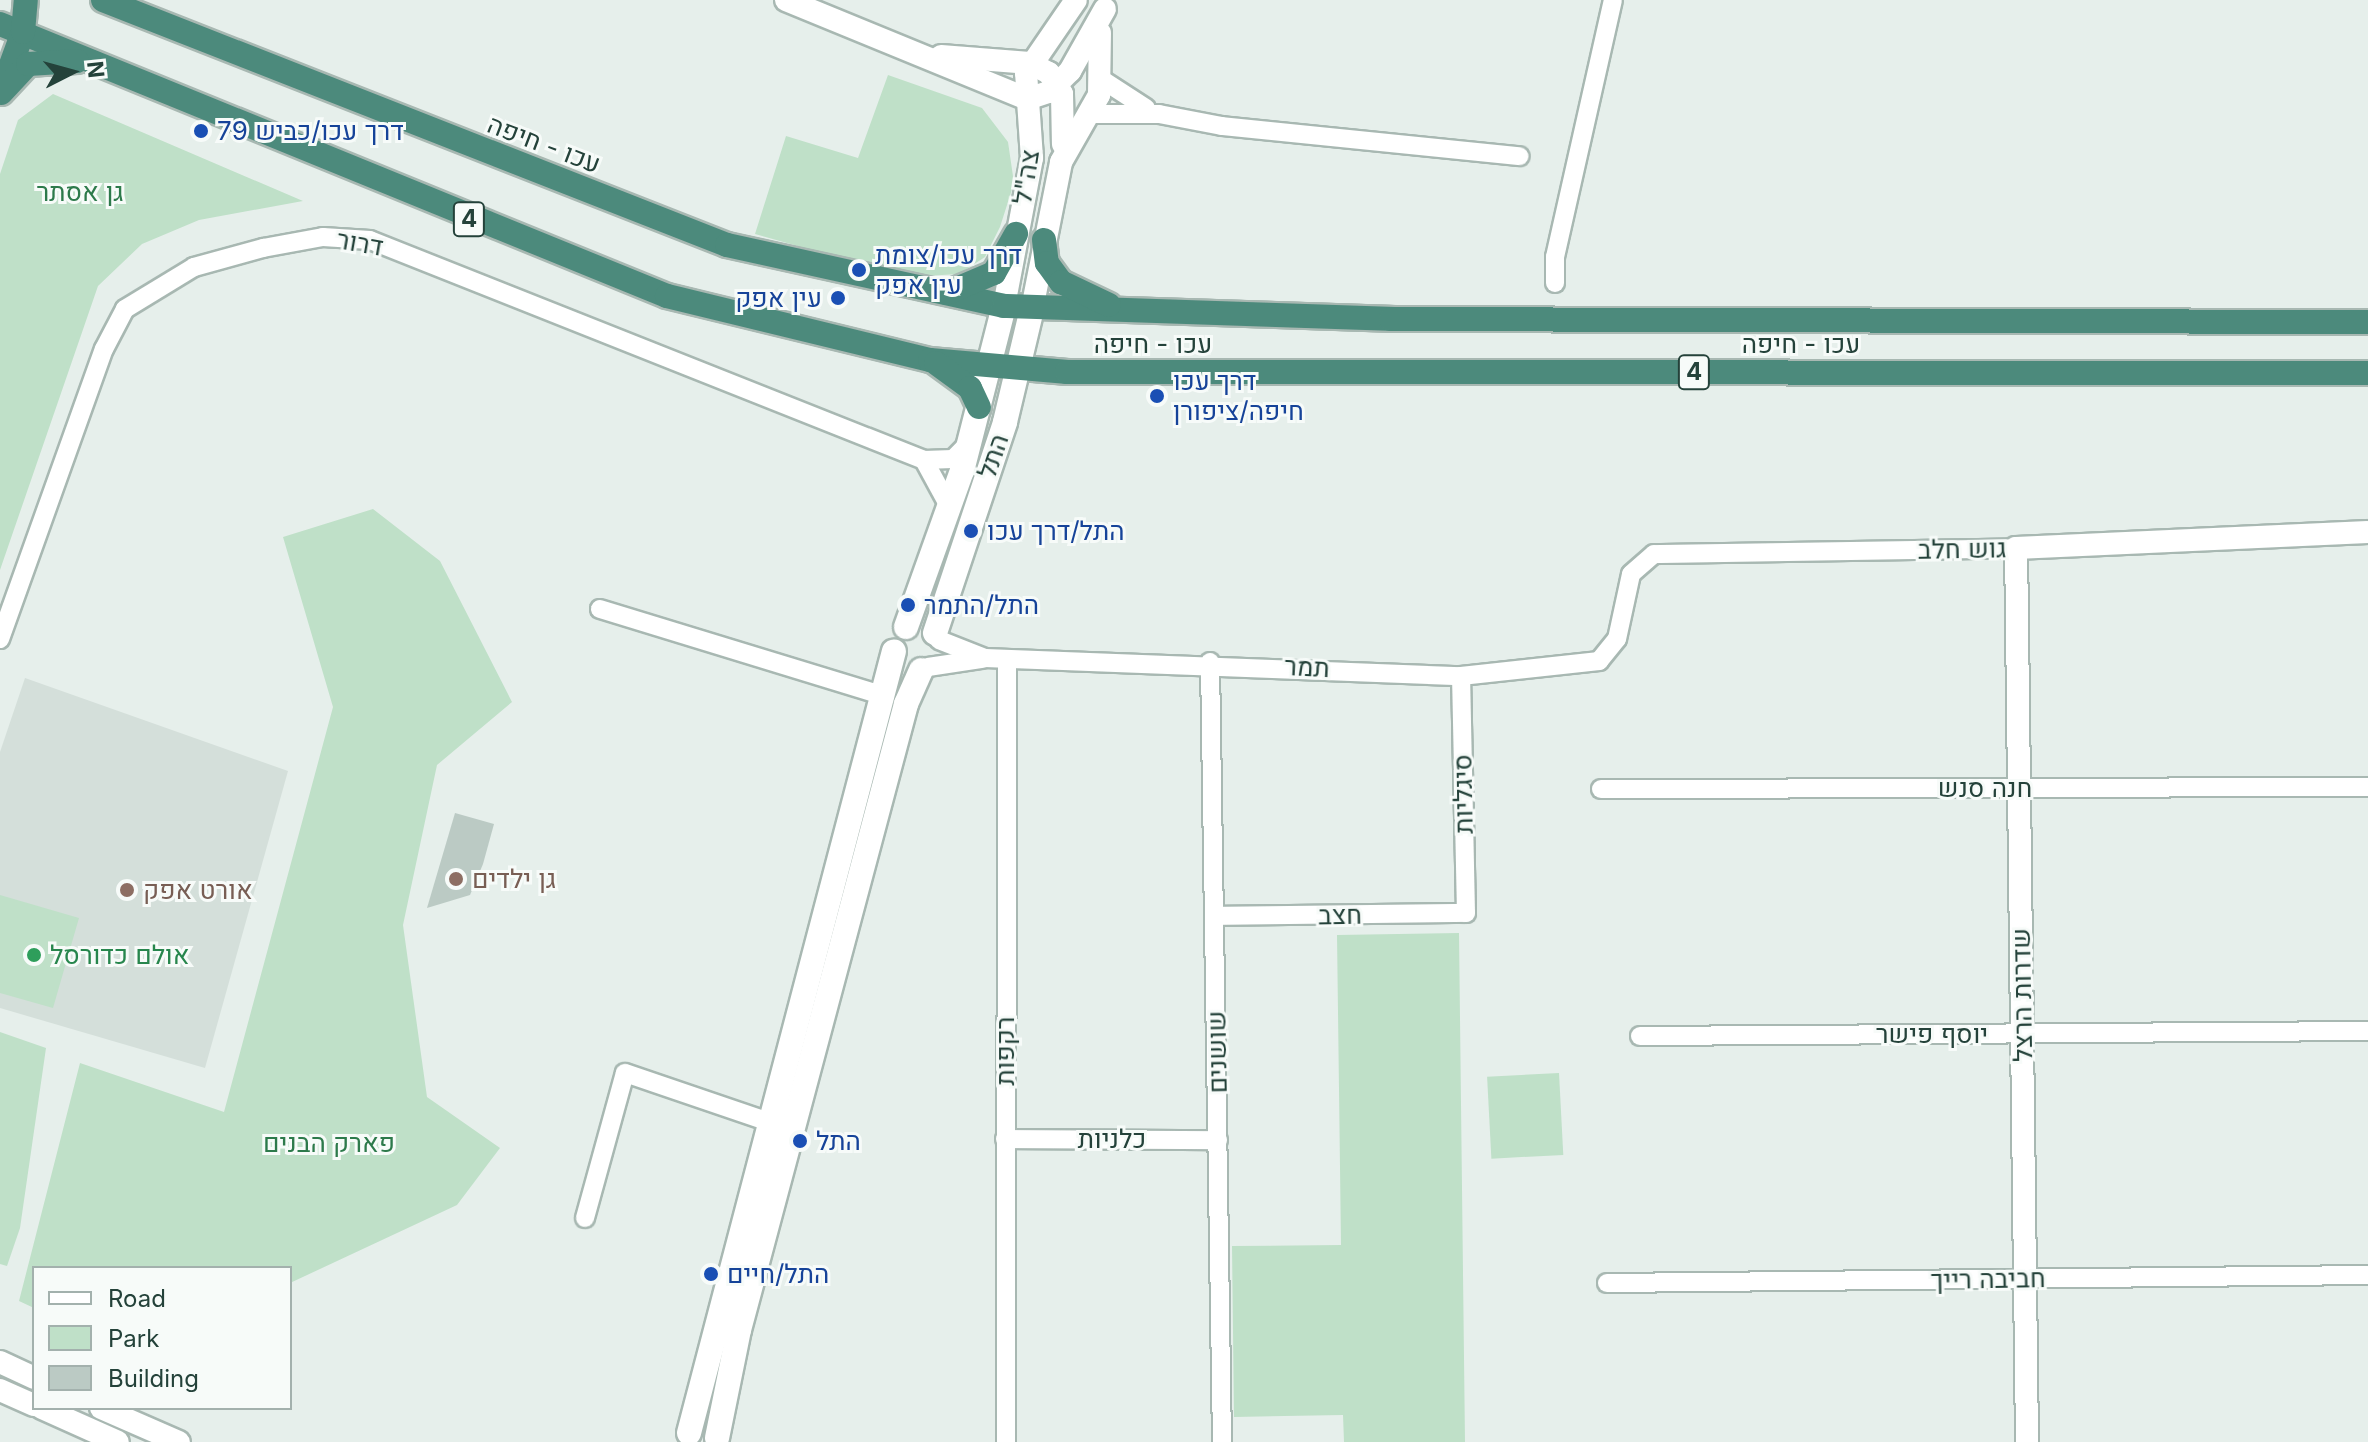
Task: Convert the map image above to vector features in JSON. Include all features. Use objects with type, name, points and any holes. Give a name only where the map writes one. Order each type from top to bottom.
[{"type":"highway","points":[[0,94],[11,28],[26,0]]},
{"type":"highway","name":"עכו - חיפה","points":[[103,0],[727,245],[1004,306],[1150,314],[2368,322]]},
{"type":"highway","name":"עכו - חיפה","points":[[11,28],[667,296],[930,360],[1020,370],[2368,373]]},
{"type":"highway","points":[[0,94],[28,64],[99,64]]},
{"type":"highway","points":[[936,293],[985,280],[1004,262],[1016,234]]},
{"type":"highway","points":[[1044,240],[1047,263],[1074,292],[1150,314]]},
{"type":"highway","points":[[930,360],[961,380],[979,407]]},
{"type":"main road","name":"צה\"ל","points":[[990,368],[1004,306]]},
{"type":"main road","name":"צה\"ל","points":[[1020,370],[1032,309]]},
{"type":"main road","name":"התל","points":[[906,627],[949,506],[990,368]]},
{"type":"main road","name":"התל","points":[[937,636],[1020,370]]},
{"type":"main road","points":[[922,625],[937,636],[938,656],[925,668],[906,704],[787,1155],[718,1440],[704,1430],[685,1438],[773,1119],[885,696],[894,651],[906,627],[922,625]]},
{"type":"main road","points":[[894,651],[901,664],[925,668]]},
{"type":"street","points":[[786,0],[928,54],[1027,99],[1057,85],[1087,49],[1106,5]]},
{"type":"street","points":[[1030,63],[1076,0]]},
{"type":"street","points":[[1555,283],[1555,257],[1613,0]]},
{"type":"street","name":"צה\"ל","points":[[1032,309],[1058,173],[1087,114],[1096,104],[1106,5]]},
{"type":"street","points":[[928,54],[1030,63],[1057,85],[1065,112],[1058,173]]},
{"type":"street","name":"צה\"ל","points":[[1004,306],[1032,158],[1027,99],[1030,63]]},
{"type":"street","points":[[1098,77],[1159,114]]},
{"type":"street","points":[[1087,114],[1159,114],[1222,126],[1519,156]]},
{"type":"street","name":"דרור","points":[[0,639],[104,349],[125,309],[194,267],[263,248],[323,237],[370,240],[924,460]]},
{"type":"street","points":[[949,506],[924,460],[953,459],[969,443]]},
{"type":"street","name":"גוש חלב","points":[[1617,639],[1631,574],[1654,554],[2016,548],[2368,532]]},
{"type":"street","name":"שדרות הרצל","points":[[2016,548],[2027,1442]]},
{"type":"street","points":[[600,609],[885,696]]},
{"type":"street","name":"תמר","points":[[937,636],[985,658]]},
{"type":"street","name":"תמר","points":[[925,668],[985,658],[1210,662],[1461,676],[1599,661],[1617,639]]},
{"type":"street","name":"רקפות","points":[[1006,1442],[1007,659]]},
{"type":"street","name":"שושנים","points":[[1210,662],[1222,1442]]},
{"type":"street","name":"סיגליות","points":[[1461,676],[1466,913]]},
{"type":"street","name":"חנה סנש","points":[[1601,789],[2368,787]]},
{"type":"street","name":"חצב","points":[[1215,916],[1466,913]]},
{"type":"street","name":"יוסף פישר","points":[[1640,1036],[2368,1031]]},
{"type":"street","points":[[585,1218],[625,1073],[773,1119],[785,1136],[787,1155]]},
{"type":"street","name":"כלניות","points":[[1005,1139],[1218,1140]]},
{"type":"street","name":"חביבה רייך","points":[[1607,1283],[2368,1275]]},
{"type":"street","points":[[0,1362],[32,1377]]},
{"type":"street","points":[[0,1390],[32,1404]]},
{"type":"street","points":[[46,1410],[118,1442]]},
{"type":"street","points":[[106,1410],[179,1442]]},
{"type":"shaded area","name":"אורט אפק","points":[[25,678],[288,771],[205,1068],[0,1008],[0,752]]},
{"type":"green space","points":[[888,75],[982,108],[1008,142],[1014,183],[1000,227],[985,257],[959,274],[908,277],[755,234],[786,136],[858,158]]},
{"type":"green space","name":"גן אסתר","points":[[53,94],[303,201],[199,220],[142,244],[98,286],[0,570],[0,174],[18,120]]},
{"type":"green space","name":"פארק הבנים","points":[[373,509],[440,561],[512,702],[437,765],[403,925],[427,1097],[500,1148],[457,1205],[292,1282],[292,1266],[32,1266],[32,1307],[19,1301],[80,1063],[224,1112],[333,707],[283,537]]},
{"type":"green space","name":"אולם כדורסל","points":[[0,895],[79,918],[53,1008],[0,993]]},
{"type":"green space","points":[[1459,933],[1465,1442],[1344,1442],[1343,1415],[1234,1417],[1232,1246],[1341,1245],[1337,935]]},
{"type":"green space","points":[[0,1032],[46,1048],[20,1228],[7,1266],[0,1264]]},
{"type":"green space","points":[[1559,1073],[1563,1155],[1491,1159],[1487,1077]]},
{"type":"building","points":[[455,813],[494,824],[483,864],[470,895],[427,908]]},
{"type":"place","name":"דרך עכו/כביש 79","points":[[201,131]]},
{"type":"place","name":"דרך עכו/צומת עין אפק","points":[[859,270]]},
{"type":"place","name":"עין אפק","points":[[838,298]]},
{"type":"place","name":"דרך עכו חיפה/ציפורן","points":[[1157,396]]},
{"type":"place","name":"התל/דרך עכו","points":[[971,531]]},
{"type":"place","name":"התל/התמר","points":[[908,605]]},
{"type":"place","name":"גן ילדים","points":[[456,879]]},
{"type":"place","name":"אורט אפק","points":[[127,890]]},
{"type":"place","name":"אולם כדורסל","points":[[34,955]]},
{"type":"place","name":"התל","points":[[800,1141]]},
{"type":"place","name":"התל/חיים","points":[[711,1274]]}]
